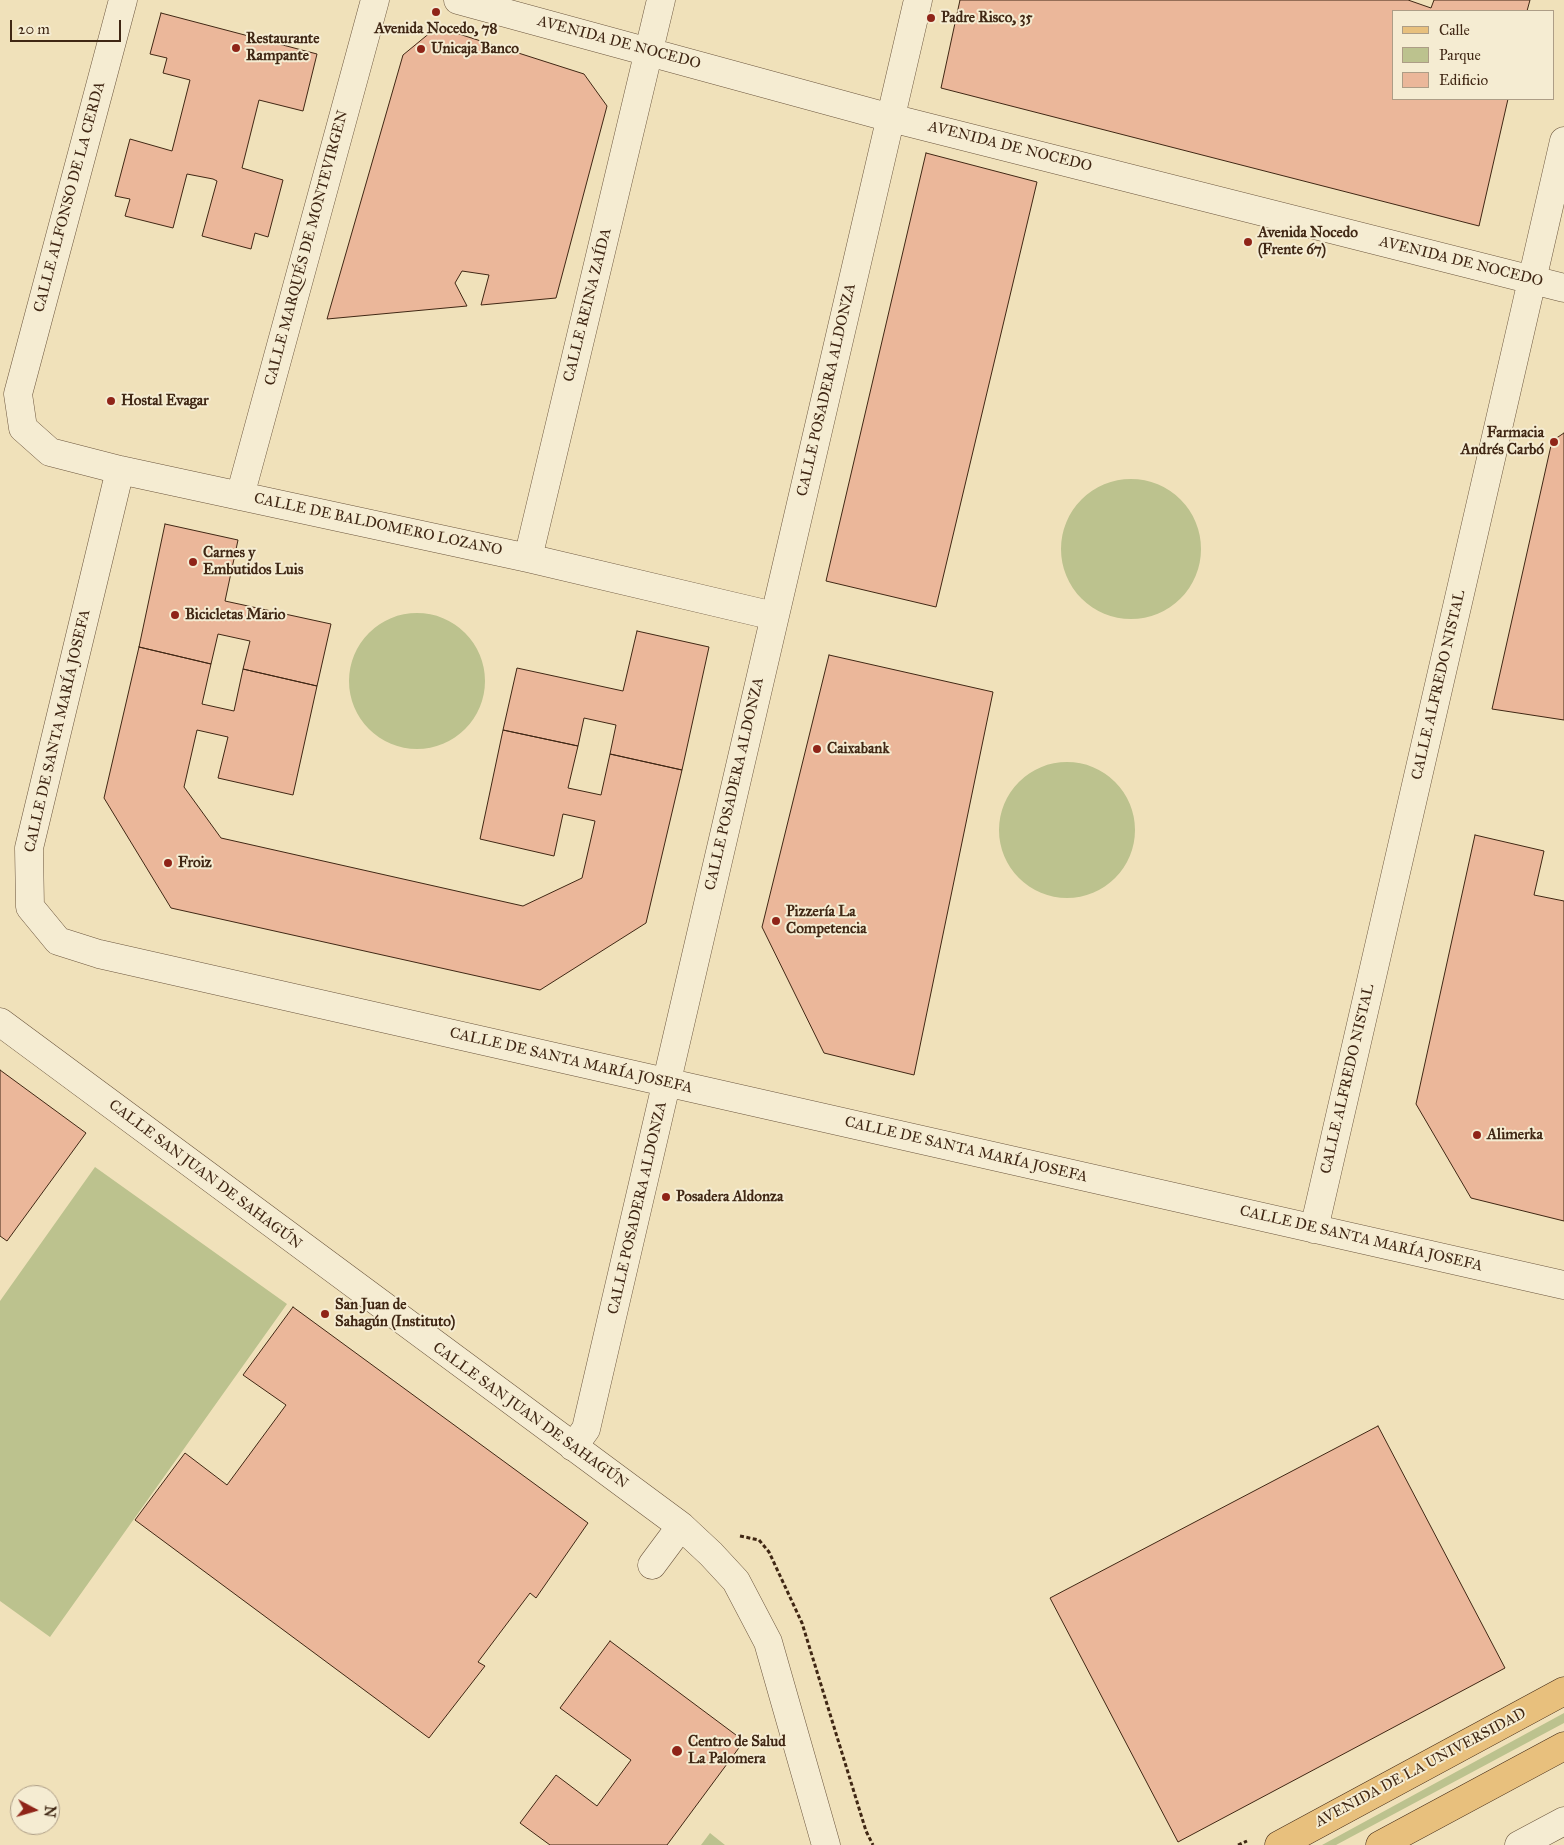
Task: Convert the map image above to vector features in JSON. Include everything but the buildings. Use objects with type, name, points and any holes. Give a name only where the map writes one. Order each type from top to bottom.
[{"type":"main road","name":"AVENIDA DE LA UNIVERSIDAD","points":[[1279,1845],[1564,1691]]},
{"type":"main road","points":[[1380,1845],[1564,1746]]},
{"type":"street","name":"CALLE ALFONSO DE LA CERDA","points":[[18,394],[123,0]]},
{"type":"street","name":"CALLE MARQUÉS DE MONTEVIRGEN","points":[[240,496],[375,0]]},
{"type":"street","name":"AVENIDA DE NOCEDO","points":[[458,0],[891,118],[1564,288]]},
{"type":"street","name":"CALLE REINA ZAÍDA","points":[[528,558],[661,0]]},
{"type":"street","name":"CALLE POSADERA ALDONZA","points":[[573,1447],[586,1429],[918,0]]},
{"type":"street","name":"CALLE ALFREDO NISTAL","points":[[1314,1229],[1564,141]]},
{"type":"street","name":"CALLE DE BALDOMERO LOZANO","points":[[18,394],[23,428],[50,452],[120,470],[528,558],[774,616]]},
{"type":"street","name":"CALLE DE SANTA MARÍA JOSEFA","points":[[120,470],[28,848],[30,907],[58,941],[99,954],[1564,1285]]},
{"type":"street","name":"CALLE SAN JUAN DE SAHAGÚN","points":[[0,1022],[681,1526],[711,1554],[736,1581],[768,1642],[825,1844]]},
{"type":"street","points":[[652,1565],[681,1526]]},
{"type":"street","points":[[1519,1845],[1564,1821]]},
{"type":"green space","points":[[1131,479],[1145,480],[1158,484],[1180,500],[1196,522],[1200,535],[1200,563],[1196,576],[1180,598],[1158,614],[1145,618],[1131,619],[1117,618],[1104,614],[1082,598],[1066,576],[1062,563],[1061,549],[1062,535],[1066,522],[1082,500],[1104,484],[1117,480]]},
{"type":"green space","points":[[417,613],[443,618],[465,633],[480,655],[485,681],[480,707],[465,729],[443,744],[417,749],[391,744],[369,729],[354,707],[349,681],[354,655],[369,633],[391,618]]},
{"type":"green space","points":[[1067,762],[1093,767],[1115,782],[1130,804],[1135,830],[1130,856],[1115,878],[1093,893],[1067,898],[1041,893],[1019,878],[1004,856],[999,830],[1004,804],[1019,782],[1041,767]]},
{"type":"green space","points":[[95,1167],[287,1304],[50,1637],[0,1601],[0,1301]]},
{"type":"green space","points":[[1564,1713],[1564,1723],[1336,1845],[1322,1845]]},
{"type":"green space","points":[[710,1833],[725,1845],[701,1845]]},
{"type":"place","name":"Avenida Nocedo, 78","points":[[436,12]]},
{"type":"place","name":"Padre Risco, 35","points":[[931,18]]},
{"type":"place","name":"Restaurante Rampante","points":[[236,48]]},
{"type":"place","name":"Unicaja Banco","points":[[421,49]]},
{"type":"place","name":"Avenida Nocedo (Frente 67)","points":[[1248,242]]},
{"type":"place","name":"Hostal Evagar","points":[[111,401]]},
{"type":"place","name":"Farmacia Andrés Carbó","points":[[1554,442]]},
{"type":"place","name":"Carnes y Embutidos Luis","points":[[193,562]]},
{"type":"place","name":"Bicicletas Mario","points":[[175,615]]},
{"type":"place","name":"Caixabank","points":[[817,749]]},
{"type":"place","name":"Froiz","points":[[168,863]]},
{"type":"place","name":"Pizzería La Competencia","points":[[776,921]]},
{"type":"place","name":"Alimerka","points":[[1477,1135]]},
{"type":"place","name":"Posadera Aldonza","points":[[666,1197]]},
{"type":"place","name":"San Juan de Sahagún (Instituto)","points":[[325,1314]]},
{"type":"place","name":"Centro de Salud La Palomera","points":[[677,1751]]}]
